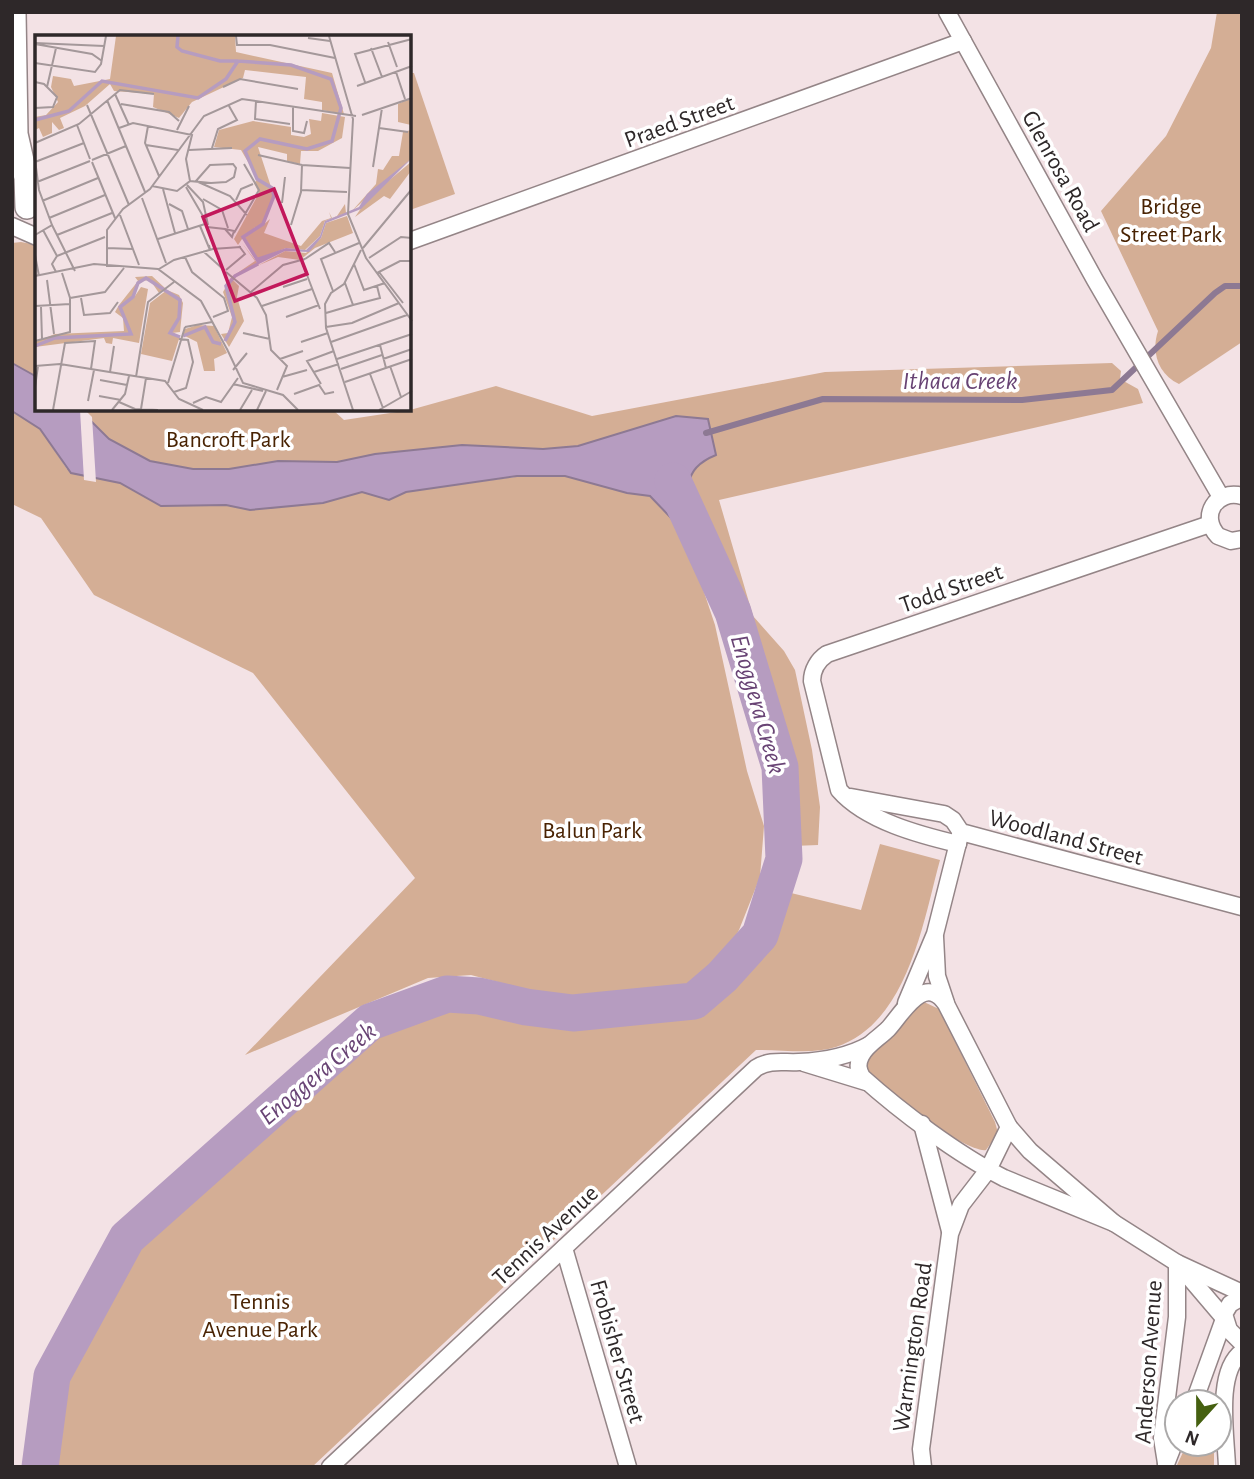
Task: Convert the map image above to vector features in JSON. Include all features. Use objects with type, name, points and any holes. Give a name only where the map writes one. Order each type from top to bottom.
[{"type":"street","points":[[14,12],[14,140],[26,178],[20,216],[35,235]]},
{"type":"street","name":"Glenrosa Road","points":[[947,12],[1134,347],[1221,496]]},
{"type":"street","name":"Praed Street","points":[[411,241],[963,41]]},
{"type":"street","points":[[1242,496],[1221,496],[1211,508],[1210,524],[1224,539],[1242,539]]},
{"type":"street","name":"Todd Street","points":[[832,774],[812,678],[814,669],[825,656],[1210,524]]},
{"type":"street","name":"Woodland Street","points":[[832,774],[845,796],[881,818],[927,836],[959,838],[1242,907]]},
{"type":"street","name":"Woodland Street","points":[[845,796],[944,814],[951,818],[959,838]]},
{"type":"street","points":[[902,1011],[935,934],[959,838]]},
{"type":"street","points":[[935,934],[937,976],[946,1004],[1009,1127],[1030,1151],[1114,1223],[1177,1263],[1242,1295],[1226,1308],[1224,1319]]},
{"type":"street","points":[[869,1084],[860,1075],[858,1067],[861,1055],[909,1001],[923,993],[937,995],[946,1004]]},
{"type":"street","name":"Tennis Avenue","points":[[330,1467],[756,1068],[768,1062],[802,1062],[842,1055],[871,1044]]},
{"type":"street","name":"Tennis Avenue","points":[[802,1062],[854,1076],[988,1170],[1114,1223]]},
{"type":"street","name":"Warmington Road","points":[[922,1123],[932,1153],[950,1234]]},
{"type":"street","name":"Warmington Road","points":[[923,1467],[921,1449],[950,1234],[961,1205],[988,1170],[1009,1127]]},
{"type":"street","name":"Frobisher Street","points":[[564,1248],[628,1467]]},
{"type":"street","points":[[1177,1263],[1224,1319],[1231,1333],[1242,1343]]},
{"type":"street","name":"Anderson Avenue","points":[[1165,1465],[1162,1438],[1178,1317],[1177,1263]]},
{"type":"street","name":"Anderson Avenue","points":[[1199,1388],[1224,1319]]},
{"type":"street","points":[[1225,1388],[1231,1365],[1242,1352]]},
{"type":"green space","name":"Bridge Street Park","points":[[1217,12],[1242,12],[1242,342],[1179,384],[1166,374],[1158,362],[1155,347],[1158,331],[1101,211],[1166,136],[1211,48]]},
{"type":"green space","points":[[411,73],[414,73],[455,194],[411,210]]},
{"type":"green space","points":[[12,243],[35,245],[35,376],[12,363]]},
{"type":"green space","name":"Bancroft Park","points":[[1112,363],[1121,371],[1120,379],[1138,389],[1143,403],[719,500],[753,616],[784,651],[795,670],[812,750],[820,807],[818,845],[793,846],[789,780],[770,709],[741,621],[689,498],[690,477],[701,461],[676,416],[578,446],[543,449],[462,445],[375,454],[337,462],[278,461],[229,469],[193,469],[150,461],[109,439],[81,411],[334,411],[344,420],[411,411],[496,386],[592,416],[825,372]]},
{"type":"green space","name":"Balun Park","points":[[12,411],[40,429],[67,469],[120,483],[161,506],[226,505],[250,510],[323,503],[362,492],[389,500],[406,492],[536,474],[565,476],[627,493],[645,494],[657,501],[673,520],[699,577],[715,625],[747,771],[764,826],[760,877],[739,930],[719,965],[682,992],[659,994],[617,992],[559,998],[471,975],[428,978],[245,1055],[415,878],[253,673],[94,595],[41,518],[12,504]]},
{"type":"green space","name":"Tennis Avenue Park","points":[[880,844],[940,860],[909,968],[896,994],[880,1016],[860,1035],[836,1047],[807,1051],[756,1050],[312,1467],[40,1467],[52,1376],[127,1238],[370,1022],[447,994],[479,996],[526,1007],[573,1013],[694,1001],[722,977],[760,935],[784,859],[791,893],[861,910]]},
{"type":"green space","points":[[924,1002],[939,1009],[995,1122],[998,1133],[986,1150],[961,1142],[942,1131],[903,1104],[866,1069],[871,1054],[915,1007]]},
{"type":"green space","points":[[1180,1458],[1214,1458],[1214,1467],[1176,1467]]},
{"type":"shaded area","points":[[12,363],[35,376],[35,411],[81,411],[109,439],[150,461],[193,469],[229,469],[278,461],[337,462],[375,454],[462,445],[543,449],[578,446],[676,416],[708,419],[716,455],[704,461],[691,475],[689,492],[699,524],[678,530],[673,520],[650,496],[627,493],[565,476],[517,476],[406,492],[389,500],[362,492],[323,503],[250,510],[226,505],[161,506],[120,483],[71,473],[40,429],[12,411]]},
{"type":"pier","points":[[80,411],[86,411],[92,417],[96,482],[84,480]]},
{"type":"waterway","name":"Ithaca Creek","points":[[706,433],[823,399],[1022,400],[1112,390],[1215,293],[1225,286],[1242,286]]},
{"type":"waterway","name":"Enoggera Creek","points":[[40,1467],[52,1376],[127,1238],[370,1022],[447,994],[479,996],[526,1007],[573,1013],[694,1001],[722,977],[760,935],[784,859],[780,767],[733,612],[673,481]]}]
